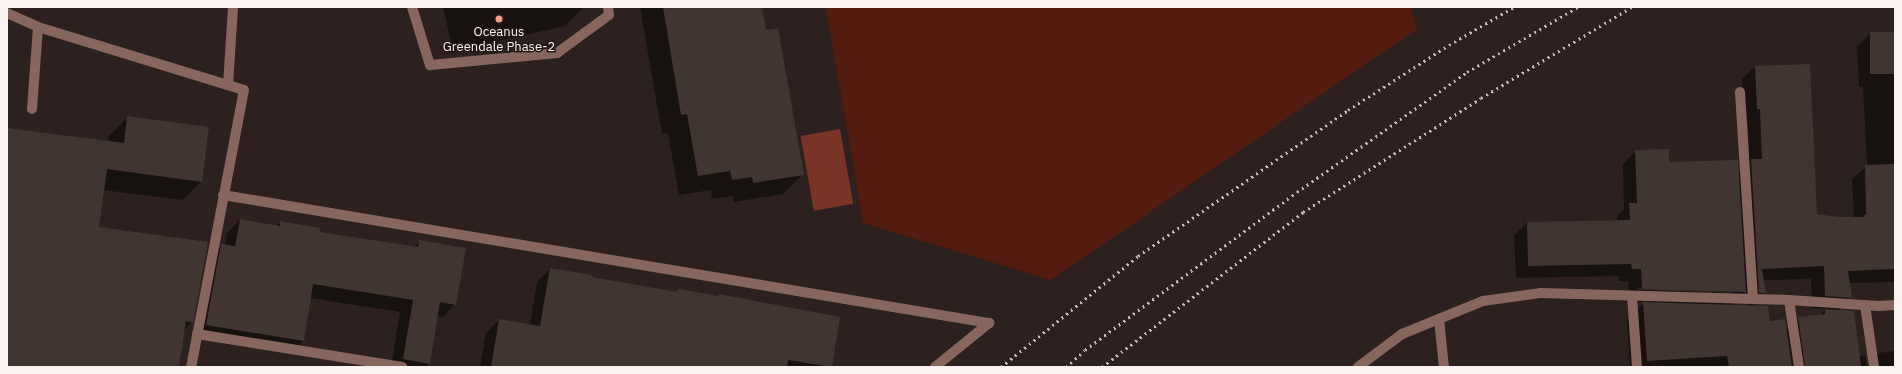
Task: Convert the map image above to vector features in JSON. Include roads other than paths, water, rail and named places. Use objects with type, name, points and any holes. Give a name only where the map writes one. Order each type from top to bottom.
[{"type":"street","points":[[228,85],[233,7]]},
{"type":"street","points":[[412,7],[430,65],[557,53],[610,15],[608,7]]},
{"type":"street","points":[[7,13],[38,27],[244,90],[191,367]]},
{"type":"street","points":[[32,109],[38,27]]},
{"type":"street","points":[[1740,92],[1753,298]]},
{"type":"street","points":[[223,195],[989,323],[935,367]]},
{"type":"street","points":[[1358,367],[1402,334],[1483,301],[1541,293],[1753,298],[1878,306],[1895,305]]},
{"type":"street","points":[[1632,296],[1637,367]]},
{"type":"street","points":[[1788,300],[1799,367]]},
{"type":"street","points":[[1865,305],[1874,367]]},
{"type":"street","points":[[1439,319],[1444,367]]},
{"type":"street","points":[[197,334],[402,367]]},
{"type":"railway","points":[[1001,367],[1138,256],[1348,110],[1449,45],[1514,7]]},
{"type":"railway","points":[[1066,367],[1085,350],[1297,192],[1467,72],[1578,7]]},
{"type":"railway","points":[[1102,367],[1303,212],[1481,98],[1632,7]]},
{"type":"place","name":"Oceanus Greendale Phase-2","points":[[499,19]]}]
